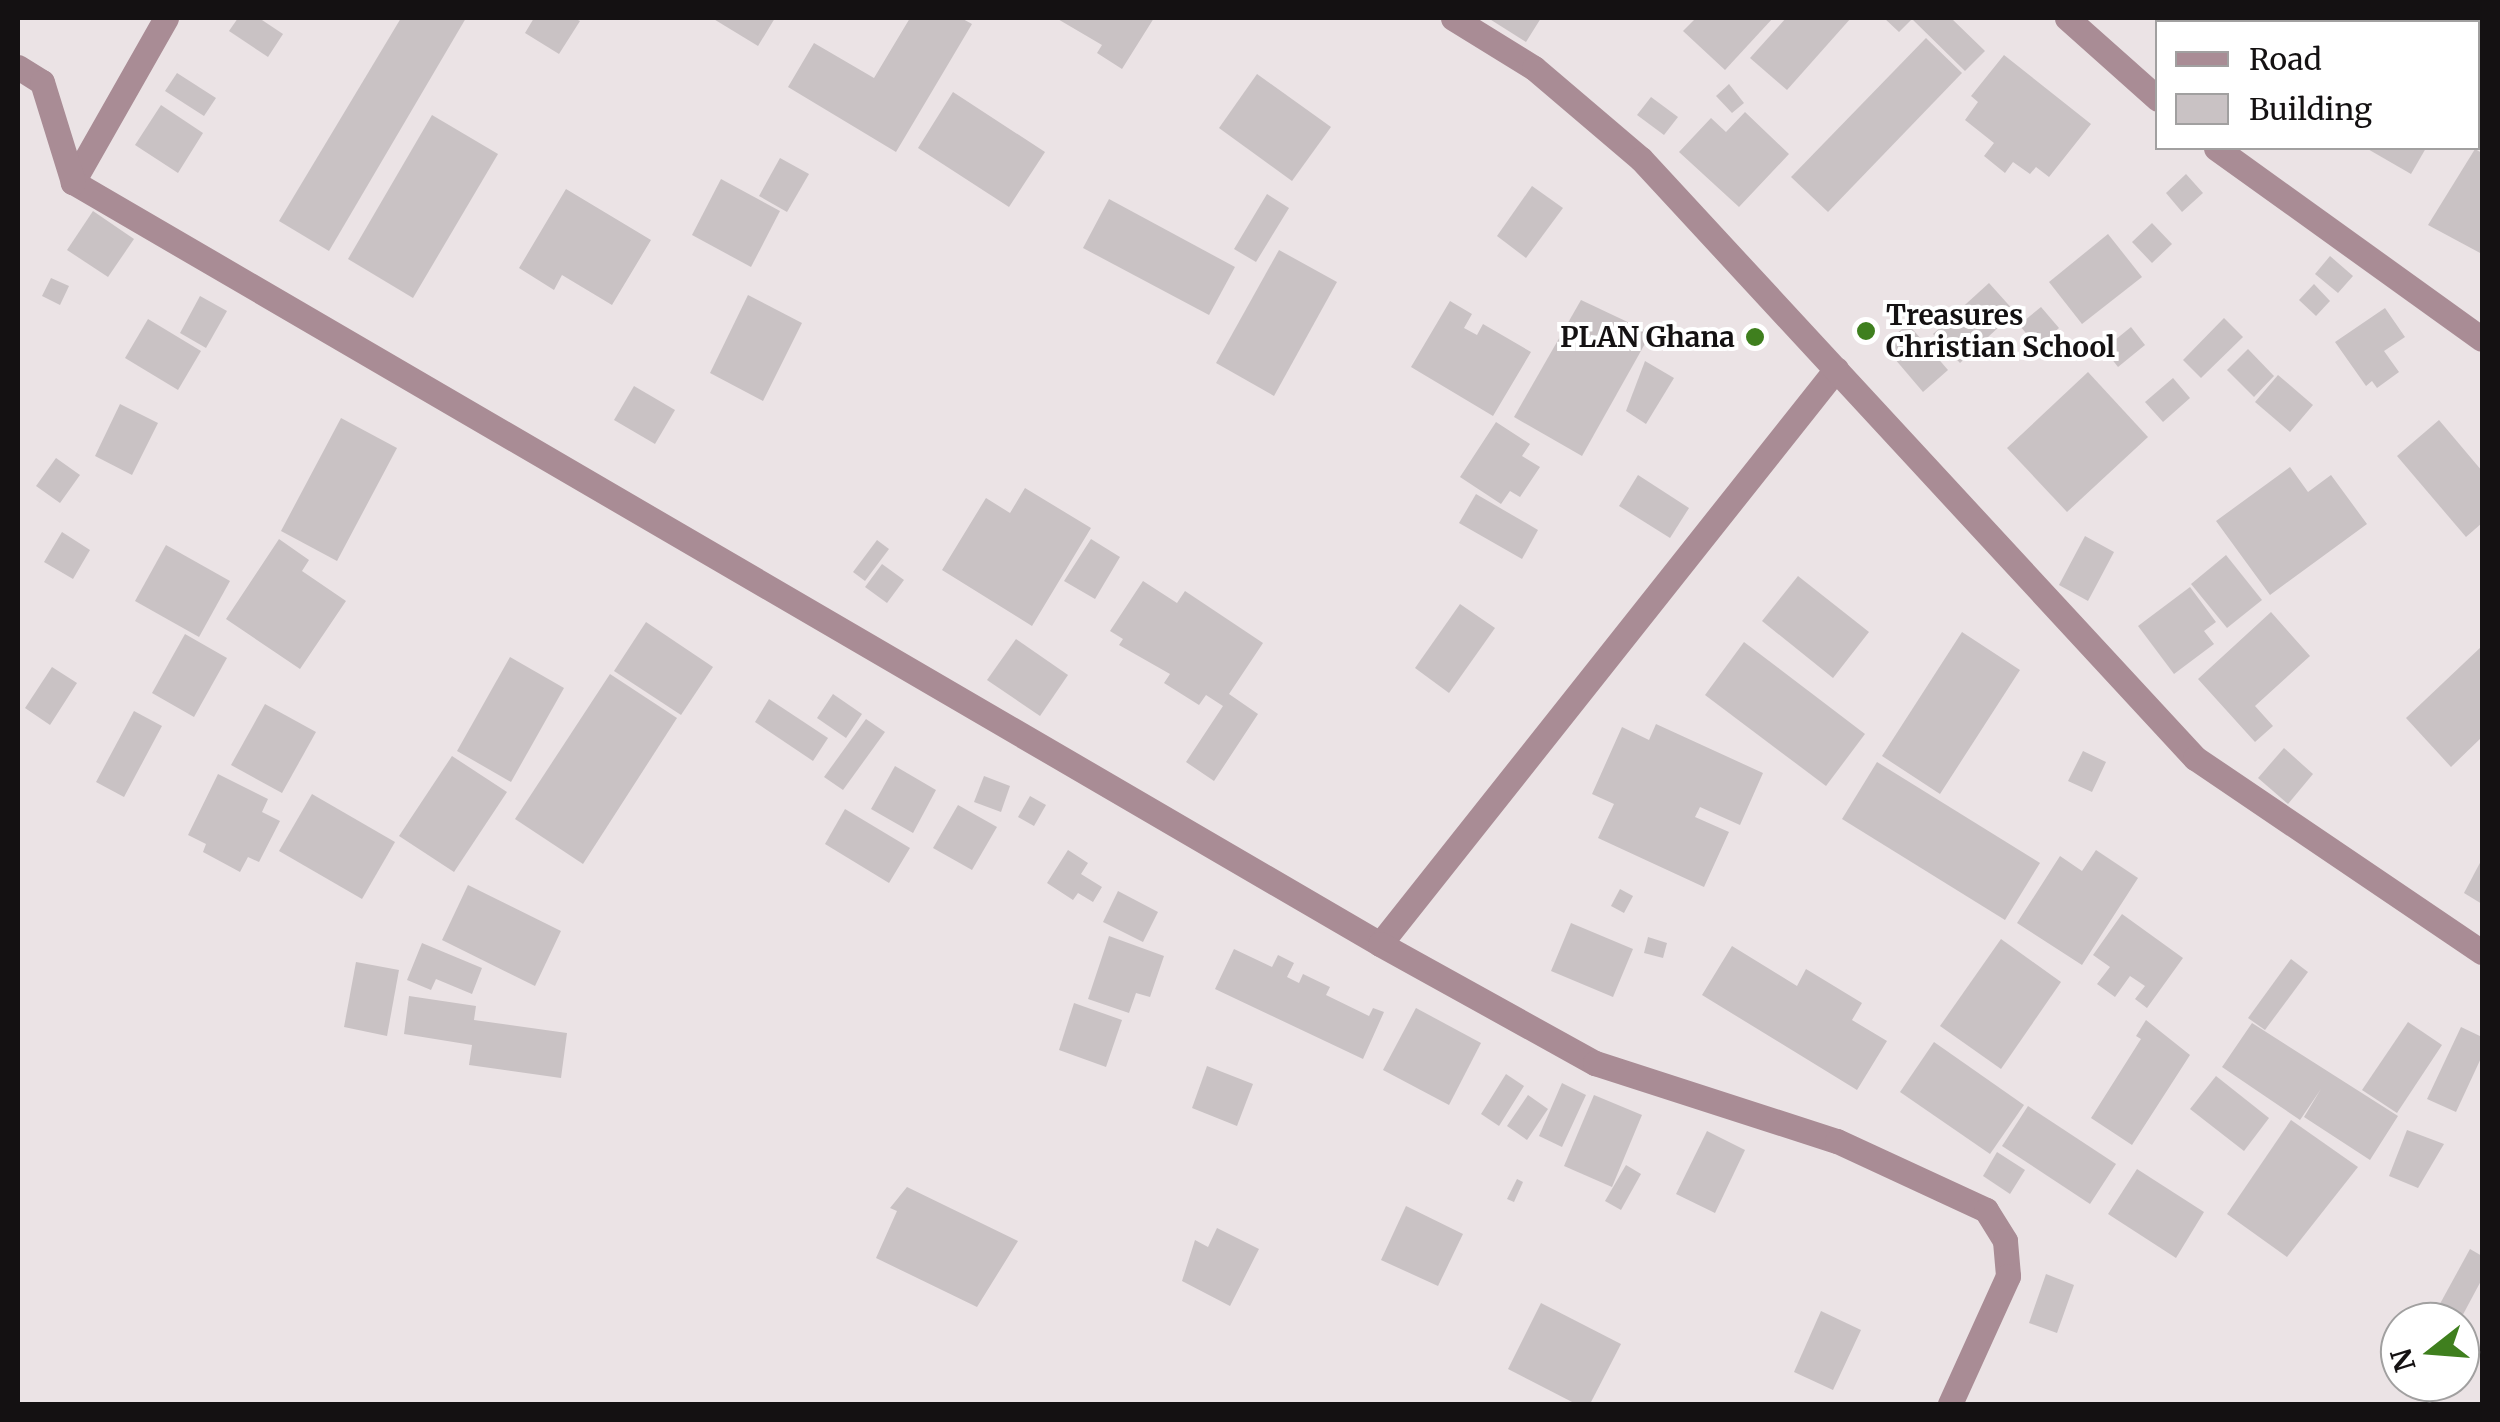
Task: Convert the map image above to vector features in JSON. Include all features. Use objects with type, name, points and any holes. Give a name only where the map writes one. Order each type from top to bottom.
[{"type":"street","points":[[73,182],[166,18]]},
{"type":"street","points":[[1453,18],[1534,68],[1604,125],[2205,767],[2482,952]]},
{"type":"street","points":[[2066,18],[2155,96]]},
{"type":"street","points":[[18,67],[42,82],[73,182],[1380,944],[1595,1063],[1837,1141],[1986,1210],[2005,1240],[2008,1276],[1950,1404]]},
{"type":"street","points":[[2219,150],[2482,339]]},
{"type":"street","points":[[1380,944],[1836,369]]},
{"type":"building","points":[[238,18],[259,18],[283,34],[268,57],[229,31]]},
{"type":"building","points":[[401,18],[466,18],[329,251],[279,221]]},
{"type":"building","points":[[534,18],[580,21],[559,54],[525,33]]},
{"type":"building","points":[[712,18],[775,18],[758,46]]},
{"type":"building","points":[[910,18],[961,18],[972,24],[896,152],[788,87],[814,43],[874,78]]},
{"type":"building","points":[[1056,18],[1154,18],[1122,69],[1097,53],[1102,45]]},
{"type":"building","points":[[1488,18],[1541,18],[1526,42]]},
{"type":"building","points":[[1696,18],[1773,18],[1725,70],[1683,31]]},
{"type":"building","points":[[1786,18],[1851,18],[1787,90],[1750,58]]},
{"type":"building","points":[[1884,18],[1951,18],[1985,51],[1965,71],[1912,19],[1899,32]]},
{"type":"building","points":[[2200,18],[2313,18],[2255,20]]},
{"type":"building","points":[[2425,18],[2428,20],[2366,20]]},
{"type":"building","points":[[1926,38],[1962,73],[1828,212],[1791,177]]},
{"type":"building","points":[[2004,55],[2091,124],[2049,177],[2036,167],[2030,174],[2013,162],[2005,173],[1984,156],[1994,143],[1965,120],[1978,102],[1971,96]]},
{"type":"building","points":[[177,73],[216,98],[204,116],[165,91]]},
{"type":"building","points":[[1257,74],[1331,127],[1292,181],[1219,128]]},
{"type":"building","points":[[1729,84],[1744,103],[1732,113],[1716,96]]},
{"type":"building","points":[[953,92],[1045,152],[1009,207],[918,148]]},
{"type":"building","points":[[1651,97],[1678,117],[1664,135],[1637,115]]},
{"type":"building","points":[[161,105],[203,133],[178,173],[135,145]]},
{"type":"building","points":[[1745,112],[1789,154],[1739,207],[1679,152],[1711,118],[1726,132]]},
{"type":"building","points":[[432,115],[498,154],[413,298],[348,259]]},
{"type":"building","points":[[2369,150],[2425,150],[2411,174]]},
{"type":"building","points":[[2474,150],[2482,153],[2482,254],[2428,225]]},
{"type":"building","points":[[780,158],[809,174],[787,212],[759,196]]},
{"type":"building","points":[[2186,174],[2203,193],[2182,212],[2166,193]]},
{"type":"building","points":[[721,179],[780,211],[751,267],[692,235]]},
{"type":"building","points":[[1532,186],[1563,208],[1526,258],[1497,236]]},
{"type":"building","points":[[566,189],[651,240],[612,305],[562,275],[554,290],[519,268]]},
{"type":"building","points":[[1267,194],[1289,208],[1256,262],[1234,249]]},
{"type":"building","points":[[1109,199],[1235,267],[1209,315],[1083,248]]},
{"type":"building","points":[[93,211],[134,239],[108,277],[67,250]]},
{"type":"building","points":[[2152,223],[2172,244],[2152,263],[2132,242]]},
{"type":"building","points":[[2108,234],[2142,277],[2082,324],[2049,282]]},
{"type":"building","points":[[1279,250],[1337,282],[1274,396],[1216,363]]},
{"type":"building","points":[[2330,256],[2353,276],[2338,293],[2315,274]]},
{"type":"building","points":[[51,278],[69,286],[60,305],[42,296]]},
{"type":"building","points":[[1989,283],[2015,312],[1960,363],[1933,334]]},
{"type":"building","points":[[2314,284],[2330,301],[2316,316],[2299,300]]},
{"type":"building","points":[[748,295],[802,323],[763,401],[710,373]]},
{"type":"building","points":[[200,296],[227,311],[206,348],[180,333]]},
{"type":"building","points":[[1581,300],[1651,333],[1582,456],[1514,417]]},
{"type":"building","points":[[1450,301],[1472,314],[1464,328],[1477,335],[1483,324],[1531,352],[1493,416],[1411,367]]},
{"type":"building","points":[[2041,307],[2059,328],[2038,347],[2019,325]]},
{"type":"building","points":[[2385,308],[2405,337],[2384,351],[2399,372],[2377,388],[2372,381],[2366,386],[2335,342]]},
{"type":"building","points":[[2224,318],[2243,337],[2201,378],[2183,360]]},
{"type":"building","points":[[148,319],[201,351],[178,390],[125,358]]},
{"type":"building","points":[[1908,324],[1948,370],[1923,392],[1883,345]]},
{"type":"building","points":[[2131,327],[2145,345],[2118,367],[2104,349]]},
{"type":"building","points":[[2248,349],[2274,376],[2254,397],[2227,370]]},
{"type":"building","points":[[1645,361],[1674,378],[1646,424],[1626,411]]},
{"type":"building","points":[[2088,372],[2148,437],[2067,512],[2007,448]]},
{"type":"building","points":[[2278,375],[2313,405],[2290,432],[2255,402]]},
{"type":"building","points":[[2173,378],[2190,398],[2163,422],[2145,402]]},
{"type":"building","points":[[634,386],[675,410],[655,444],[614,420]]},
{"type":"building","points":[[120,404],[158,423],[132,475],[95,456]]},
{"type":"building","points":[[341,418],[397,448],[337,561],[281,531]]},
{"type":"building","points":[[2439,420],[2482,471],[2482,523],[2466,537],[2397,456]]},
{"type":"building","points":[[1496,422],[1530,444],[1522,456],[1540,467],[1520,497],[1510,491],[1501,504],[1460,477]]},
{"type":"building","points":[[56,458],[80,475],[60,503],[36,486]]},
{"type":"building","points":[[2290,467],[2308,492],[2331,475],[2367,524],[2270,595],[2216,521]]},
{"type":"building","points":[[1638,475],[1689,508],[1670,538],[1619,506]]},
{"type":"building","points":[[1025,488],[1091,528],[1032,626],[942,570],[986,498],[1010,513]]},
{"type":"building","points":[[1476,494],[1538,530],[1522,559],[1459,523]]},
{"type":"building","points":[[62,532],[90,550],[73,579],[44,562]]},
{"type":"building","points":[[2085,536],[2114,552],[2088,601],[2059,585]]},
{"type":"building","points":[[279,539],[309,560],[302,571],[346,601],[300,669],[226,619]]},
{"type":"building","points":[[1091,539],[1120,557],[1095,599],[1064,581]]},
{"type":"building","points":[[877,540],[889,549],[865,581],[853,572]]},
{"type":"building","points":[[166,545],[230,581],[199,637],[135,601]]},
{"type":"building","points":[[2226,555],[2262,600],[2227,628],[2191,584]]},
{"type":"building","points":[[882,564],[904,580],[887,603],[865,587]]},
{"type":"building","points":[[1798,576],[1869,632],[1833,678],[1762,621]]},
{"type":"building","points":[[1143,581],[1177,603],[1185,591],[1263,643],[1229,694],[1258,714],[1214,781],[1186,762],[1223,706],[1206,695],[1199,705],[1164,683],[1170,674],[1119,645],[1123,639],[1110,631]]},
{"type":"building","points":[[2190,587],[2216,622],[2204,631],[2214,644],[2174,674],[2138,626]]},
{"type":"building","points":[[1460,604],[1495,628],[1449,693],[1415,668]]},
{"type":"building","points":[[2271,612],[2310,656],[2255,706],[2273,726],[2255,742],[2198,679]]},
{"type":"building","points":[[646,622],[713,667],[681,715],[614,671]]},
{"type":"building","points":[[1962,632],[2020,670],[1940,794],[1882,756]]},
{"type":"building","points":[[185,634],[227,658],[194,717],[152,693]]},
{"type":"building","points":[[1016,639],[1068,675],[1040,716],[987,680]]},
{"type":"building","points":[[1744,642],[1865,734],[1826,786],[1705,695]]},
{"type":"building","points":[[2482,646],[2482,737],[2451,767],[2406,718]]},
{"type":"building","points":[[510,657],[564,688],[511,782],[457,751]]},
{"type":"building","points":[[52,667],[77,683],[50,725],[25,708]]},
{"type":"building","points":[[610,674],[677,718],[583,864],[515,819]]},
{"type":"building","points":[[833,694],[862,714],[846,738],[817,718]]},
{"type":"building","points":[[769,699],[828,738],[813,761],[755,722]]},
{"type":"building","points":[[265,704],[316,732],[282,793],[231,765]]},
{"type":"building","points":[[134,711],[162,726],[124,797],[96,782]]},
{"type":"building","points":[[866,719],[885,732],[843,790],[824,777]]},
{"type":"building","points":[[1656,724],[1763,773],[1740,825],[1700,807],[1695,817],[1729,832],[1704,887],[1598,838],[1614,804],[1592,794],[1622,727],[1649,740]]},
{"type":"building","points":[[2284,748],[2313,774],[2288,804],[2258,778]]},
{"type":"building","points":[[2083,751],[2106,762],[2092,792],[2068,781]]},
{"type":"building","points":[[452,756],[507,792],[454,872],[399,836]]},
{"type":"building","points":[[1877,762],[2040,863],[2005,920],[1842,819]]},
{"type":"building","points":[[895,766],[936,790],[913,833],[871,809]]},
{"type":"building","points":[[218,774],[268,799],[262,812],[280,821],[259,862],[248,857],[240,872],[203,852],[206,844],[188,835]]},
{"type":"building","points":[[984,776],[1010,786],[1001,812],[974,802]]},
{"type":"building","points":[[312,794],[395,842],[362,899],[279,851]]},
{"type":"building","points":[[1030,796],[1046,805],[1034,826],[1018,817]]},
{"type":"building","points":[[958,805],[997,827],[972,870],[933,848]]},
{"type":"building","points":[[845,809],[910,848],[889,883],[825,844]]},
{"type":"building","points":[[1068,850],[1088,863],[1081,874],[1102,887],[1093,902],[1078,893],[1073,900],[1047,883]]},
{"type":"building","points":[[2096,850],[2138,878],[2082,965],[2017,923],[2060,856],[2082,871]]},
{"type":"building","points":[[2482,859],[2482,904],[2464,893]]},
{"type":"building","points":[[468,885],[561,931],[535,986],[442,940]]},
{"type":"building","points":[[1620,889],[1633,896],[1624,913],[1611,906]]},
{"type":"building","points":[[1118,891],[1158,912],[1143,942],[1103,922]]},
{"type":"building","points":[[2122,914],[2183,958],[2147,1008],[2135,999],[2145,986],[2130,976],[2115,997],[2097,984],[2110,967],[2093,955]]},
{"type":"building","points":[[1571,923],[1633,949],[1613,997],[1551,971]]},
{"type":"building","points":[[1109,936],[1164,956],[1150,997],[1136,993],[1129,1013],[1088,999]]},
{"type":"building","points":[[1648,937],[1667,943],[1663,958],[1644,953]]},
{"type":"building","points":[[2001,939],[2061,982],[2001,1069],[1940,1026]]},
{"type":"building","points":[[422,943],[482,968],[472,994],[436,979],[431,990],[407,980]]},
{"type":"building","points":[[1732,946],[1797,986],[1806,969],[1862,1003],[1852,1020],[1887,1041],[1857,1090],[1702,995]]},
{"type":"building","points":[[1234,949],[1272,967],[1278,955],[1294,963],[1287,977],[1299,983],[1303,974],[1330,987],[1326,995],[1369,1016],[1373,1008],[1384,1012],[1363,1059],[1215,989]]},
{"type":"building","points":[[2291,959],[2308,972],[2265,1030],[2248,1018]]},
{"type":"building","points":[[356,962],[399,970],[387,1036],[344,1027]]},
{"type":"building","points":[[409,996],[476,1006],[474,1020],[567,1033],[561,1078],[469,1065],[472,1045],[404,1034]]},
{"type":"building","points":[[1074,1003],[1122,1020],[1106,1067],[1059,1050]]},
{"type":"building","points":[[1416,1008],[1481,1043],[1449,1105],[1383,1070]]},
{"type":"building","points":[[2146,1020],[2190,1055],[2132,1145],[2091,1118],[2141,1039],[2136,1036]]},
{"type":"building","points":[[2408,1022],[2442,1045],[2397,1113],[2362,1090]]},
{"type":"building","points":[[2252,1023],[2398,1116],[2370,1160],[2304,1117],[2321,1089],[2300,1120],[2222,1067]]},
{"type":"building","points":[[2461,1027],[2482,1037],[2482,1056],[2456,1112],[2427,1099]]},
{"type":"building","points":[[1934,1042],[2024,1105],[1990,1154],[1900,1092]]},
{"type":"building","points":[[1207,1066],[1253,1084],[1237,1126],[1192,1108]]},
{"type":"building","points":[[1506,1074],[1524,1086],[1499,1126],[1481,1114]]},
{"type":"building","points":[[2216,1076],[2269,1118],[2244,1151],[2190,1109]]},
{"type":"building","points":[[1562,1083],[1586,1095],[1562,1147],[1539,1136]]},
{"type":"building","points":[[1528,1095],[1548,1109],[1527,1140],[1507,1126]]},
{"type":"building","points":[[1594,1095],[1642,1115],[1612,1187],[1564,1166]]},
{"type":"building","points":[[2028,1106],[2116,1164],[2090,1204],[2002,1146]]},
{"type":"building","points":[[2291,1120],[2358,1167],[2287,1257],[2227,1214]]},
{"type":"building","points":[[2407,1130],[2444,1144],[2418,1188],[2389,1176]]},
{"type":"building","points":[[1707,1131],[1745,1150],[1715,1213],[1676,1194]]},
{"type":"building","points":[[1997,1152],[2025,1170],[2010,1194],[1983,1176]]},
{"type":"building","points":[[1626,1165],[1641,1174],[1621,1210],[1605,1201]]},
{"type":"building","points":[[2137,1169],[2204,1212],[2176,1258],[2108,1214]]},
{"type":"building","points":[[1517,1179],[1523,1182],[1514,1202],[1507,1199]]},
{"type":"building","points":[[907,1187],[1018,1241],[977,1307],[876,1258],[897,1211],[890,1208]]},
{"type":"building","points":[[1406,1206],[1463,1234],[1438,1286],[1381,1260]]},
{"type":"building","points":[[1217,1228],[1259,1249],[1230,1306],[1182,1281],[1195,1240],[1208,1247]]},
{"type":"building","points":[[2470,1249],[2482,1256],[2482,1279],[2470,1302],[2441,1302]]},
{"type":"building","points":[[2046,1274],[2074,1285],[2057,1333],[2029,1323]]},
{"type":"building","points":[[1541,1303],[1621,1344],[1590,1404],[1576,1404],[1508,1369]]},
{"type":"building","points":[[1821,1311],[1861,1330],[1833,1390],[1794,1372]]},
{"type":"place","name":"Treasures Christian School","points":[[1866,331]]},
{"type":"place","name":"PLAN Ghana","points":[[1755,337]]}]
